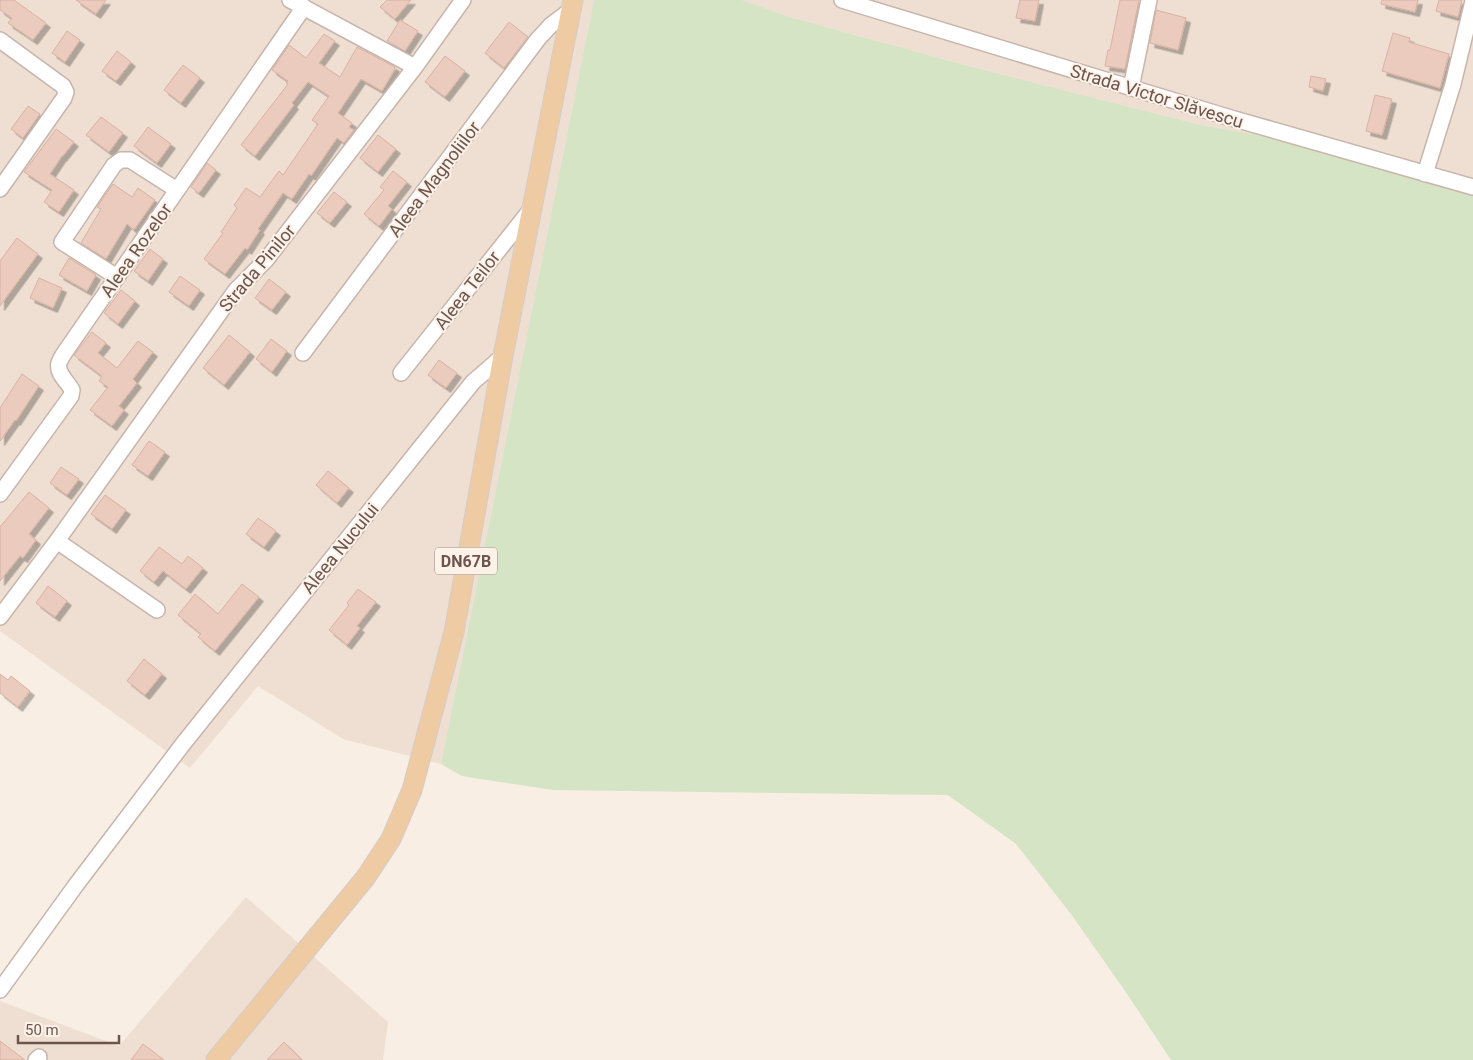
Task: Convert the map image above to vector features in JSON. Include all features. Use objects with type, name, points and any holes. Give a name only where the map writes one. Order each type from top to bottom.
[{"type":"main road","name":"DN67B","points":[[216,1060],[366,876],[391,839],[412,790],[454,632],[503,356],[572,5]]},
{"type":"street","points":[[290,0],[414,67]]},
{"type":"street","name":"Strada Pinilor","points":[[0,617],[57,541],[236,290],[266,260],[464,0]]},
{"type":"street","name":"Strada Victor Slăvescu","points":[[842,0],[1231,118],[1473,187]]},
{"type":"street","points":[[1131,88],[1149,0]]},
{"type":"street","points":[[1426,174],[1453,84],[1473,1]]},
{"type":"street","name":"Aleea Magnoliilor","points":[[303,353],[538,39],[572,5]]},
{"type":"street","name":"Aleea Rozelor","points":[[0,494],[72,396],[72,390],[62,375],[58,364],[65,352],[304,7]]},
{"type":"street","points":[[0,40],[63,86],[66,92],[64,98],[0,188]]},
{"type":"street","points":[[117,277],[62,242],[114,165],[121,160],[130,160],[178,190]]},
{"type":"street","name":"Aleea Teilor","points":[[401,373],[533,207]]},
{"type":"street","name":"Aleea Nucului","points":[[0,990],[76,885],[183,744],[473,382],[503,356]]},
{"type":"street","points":[[57,541],[157,610]]},
{"type":"shaded area","points":[[0,0],[594,0],[441,764],[343,739],[258,686],[190,768],[0,631]]},
{"type":"shaded area","points":[[742,0],[1473,0],[1473,195],[1420,180],[1312,144],[1201,125],[991,72],[793,18]]},
{"type":"shaded area","points":[[246,897],[388,1022],[383,1060],[0,1060],[0,1001],[119,1046]]},
{"type":"green space","points":[[594,0],[742,0],[793,18],[991,72],[1201,125],[1312,144],[1420,180],[1473,195],[1473,1060],[1171,1060],[1071,914],[1016,844],[948,795],[553,790],[462,776],[441,764]]},
{"type":"building","points":[[0,0],[14,0],[46,23],[33,40],[8,23],[12,18],[0,10]]},
{"type":"building","points":[[76,0],[106,0],[96,14]]},
{"type":"building","points":[[387,0],[411,0],[395,19],[380,7]]},
{"type":"building","points":[[1020,0],[1039,0],[1035,21],[1016,18]]},
{"type":"building","points":[[1120,0],[1139,0],[1125,69],[1105,66]]},
{"type":"building","points":[[1382,0],[1418,0],[1415,12],[1381,4]]},
{"type":"building","points":[[1439,0],[1462,0],[1458,17],[1436,11]]},
{"type":"building","points":[[1156,10],[1186,18],[1178,50],[1150,43]]},
{"type":"building","points":[[400,20],[418,31],[405,51],[387,41]]},
{"type":"building","points":[[509,22],[528,37],[504,68],[485,53]]},
{"type":"building","points":[[67,31],[80,40],[65,62],[52,53]]},
{"type":"building","points":[[1393,33],[1410,38],[1409,42],[1449,54],[1440,88],[1382,71]]},
{"type":"building","points":[[324,34],[335,41],[319,63],[340,77],[357,47],[395,67],[395,69],[382,91],[361,79],[338,113],[352,123],[349,127],[354,130],[344,143],[337,138],[311,176],[309,174],[292,199],[283,193],[258,229],[260,230],[247,250],[245,248],[225,274],[204,259],[223,233],[221,232],[237,208],[234,205],[246,188],[260,197],[279,171],[283,175],[318,124],[312,120],[329,96],[308,82],[292,103],[294,105],[255,156],[241,145],[288,84],[286,83],[288,81],[272,70],[289,45],[306,58]]},
{"type":"building","points":[[117,51],[131,62],[116,81],[102,71]]},
{"type":"building","points":[[445,56],[465,71],[445,97],[425,82]]},
{"type":"building","points":[[183,65],[200,78],[181,103],[164,90]]},
{"type":"building","points":[[1311,76],[1326,79],[1323,91],[1309,87]]},
{"type":"building","points":[[1375,95],[1392,99],[1382,135],[1366,131]]},
{"type":"building","points":[[28,106],[40,114],[23,138],[11,129]]},
{"type":"building","points":[[101,117],[123,133],[109,152],[86,135]]},
{"type":"building","points":[[148,127],[171,144],[157,163],[134,146]]},
{"type":"building","points":[[56,129],[74,142],[50,174],[74,190],[59,212],[44,202],[52,190],[24,172]]},
{"type":"building","points":[[378,135],[396,149],[378,172],[360,158]]},
{"type":"building","points":[[207,163],[216,170],[199,193],[191,187]]},
{"type":"building","points":[[393,171],[407,182],[388,206],[392,209],[379,226],[364,214],[384,190],[380,187]]},
{"type":"building","points":[[113,184],[132,197],[138,188],[155,200],[134,230],[127,224],[106,259],[81,243],[101,209],[97,207]]},
{"type":"building","points":[[334,192],[347,202],[330,223],[317,213]]},
{"type":"building","points":[[17,238],[38,254],[0,306],[0,261]]},
{"type":"building","points":[[150,249],[163,259],[148,281],[134,271]]},
{"type":"building","points":[[69,258],[96,275],[87,291],[59,275]]},
{"type":"building","points":[[180,276],[200,290],[189,306],[169,292]]},
{"type":"building","points":[[39,278],[62,288],[53,308],[30,298]]},
{"type":"building","points":[[269,279],[286,292],[272,310],[255,298]]},
{"type":"building","points":[[121,290],[135,301],[118,324],[104,313]]},
{"type":"building","points":[[92,332],[106,343],[98,353],[117,368],[138,341],[153,352],[133,379],[137,383],[119,406],[124,410],[112,426],[90,410],[108,387],[99,381],[102,376],[74,355]]},
{"type":"building","points":[[229,335],[250,352],[224,385],[203,368]]},
{"type":"building","points":[[271,339],[287,351],[272,372],[256,359]]},
{"type":"building","points":[[439,360],[457,373],[446,388],[428,375]]},
{"type":"building","points":[[22,374],[39,386],[0,441],[0,408]]},
{"type":"building","points":[[149,441],[165,452],[148,476],[132,465]]},
{"type":"building","points":[[61,467],[79,479],[67,495],[50,483]]},
{"type":"building","points":[[328,471],[349,488],[337,503],[316,485]]},
{"type":"building","points":[[29,492],[49,508],[29,534],[36,540],[23,558],[20,556],[0,581],[0,527]]},
{"type":"building","points":[[105,495],[126,510],[112,529],[91,514]]},
{"type":"building","points":[[258,518],[276,531],[264,547],[246,534]]},
{"type":"building","points":[[159,547],[182,564],[188,556],[203,568],[186,589],[163,571],[154,582],[140,571]]},
{"type":"building","points":[[242,584],[259,597],[215,651],[198,637],[201,634],[178,615],[195,594],[218,614]]},
{"type":"building","points":[[48,586],[67,601],[55,617],[36,603]]},
{"type":"building","points":[[358,589],[376,602],[357,626],[360,628],[347,645],[329,630],[349,605],[347,603]]},
{"type":"building","points":[[144,659],[162,674],[145,695],[127,681]]},
{"type":"building","points":[[0,674],[8,680],[11,676],[30,691],[18,707],[0,693]]},
{"type":"building","points":[[0,1041],[25,1060],[0,1060]]},
{"type":"building","points":[[284,1042],[302,1060],[267,1060]]},
{"type":"building","points":[[143,1044],[164,1060],[131,1060]]}]
